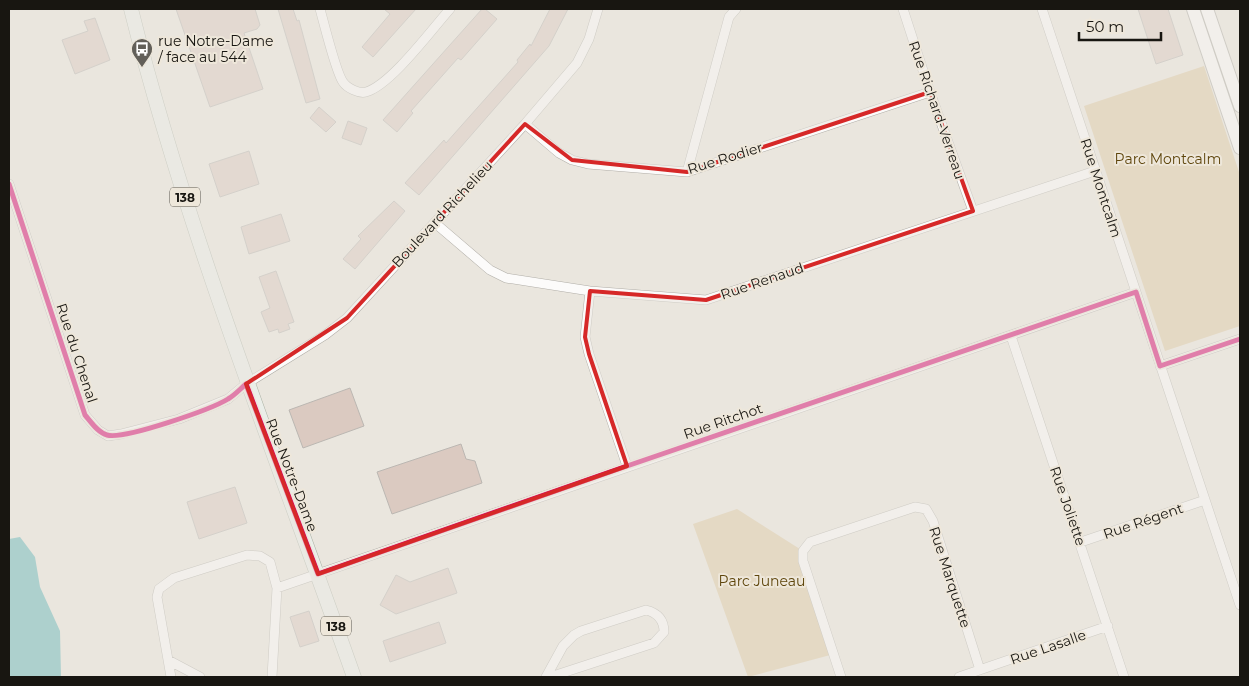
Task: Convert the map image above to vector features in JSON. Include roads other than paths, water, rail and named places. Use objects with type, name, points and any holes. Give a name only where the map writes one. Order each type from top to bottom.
[{"type":"main road","name":"Rue Notre-Dame","points":[[131,9],[149,81],[246,384],[318,574],[354,677]]},
{"type":"street","points":[[320,9],[342,81],[352,90],[364,93],[376,88],[388,78],[450,9]]},
{"type":"street","name":"Boulevard Richelieu","points":[[246,384],[347,318],[526,124],[577,63],[589,39],[598,9]]},
{"type":"street","points":[[687,172],[729,18],[736,9]]},
{"type":"street","name":"Rue Richard-Verreau","points":[[903,9],[972,211]]},
{"type":"street","name":"Rue Montcalm","points":[[1042,9],[1240,605]]},
{"type":"street","points":[[1193,9],[1240,148]]},
{"type":"street","points":[[1207,9],[1240,106]]},
{"type":"street","name":"Rue Rodier","points":[[526,124],[559,153],[572,160],[588,164],[687,172],[930,92]]},
{"type":"street","name":"Rue Renaud","points":[[435,223],[490,270],[506,278],[590,291],[706,300],[1095,171]]},
{"type":"street","name":"Rue du Chenal","points":[[9,184],[85,414],[98,430],[108,436],[179,420],[228,399],[246,384]]},
{"type":"street","points":[[590,291],[585,337],[627,466]]},
{"type":"street","name":"Rue Ritchot","points":[[276,588],[1136,292]]},
{"type":"street","name":"Rue Joliette","points":[[1010,336],[1081,542],[1124,677]]},
{"type":"street","points":[[1160,366],[1240,338]]},
{"type":"street","name":"Rue Régent","points":[[1081,542],[1205,500]]},
{"type":"street","name":"Rue Marquette","points":[[841,677],[803,561],[803,551],[810,542],[915,507],[926,509],[933,521],[980,670]]},
{"type":"street","points":[[171,677],[157,597],[159,589],[166,582],[247,555],[260,556],[270,562],[276,588],[272,677]]},
{"type":"street","points":[[546,677],[563,646],[580,631],[646,610],[662,620],[664,632],[654,643],[550,677]]},
{"type":"street","name":"Rue Lasalle","points":[[959,677],[1108,626]]},
{"type":"street","points":[[168,660],[200,677]]},
{"type":"water","points":[[20,537],[35,557],[40,587],[60,631],[61,677],[9,677],[9,539]]},
{"type":"place","name":"rue Notre-Dame / face au 544","points":[[142,68]]},
{"type":"park label","name":"Parc Montcalm","points":[[1168,159]]},
{"type":"park label","name":"Parc Juneau","points":[[762,581]]}]
